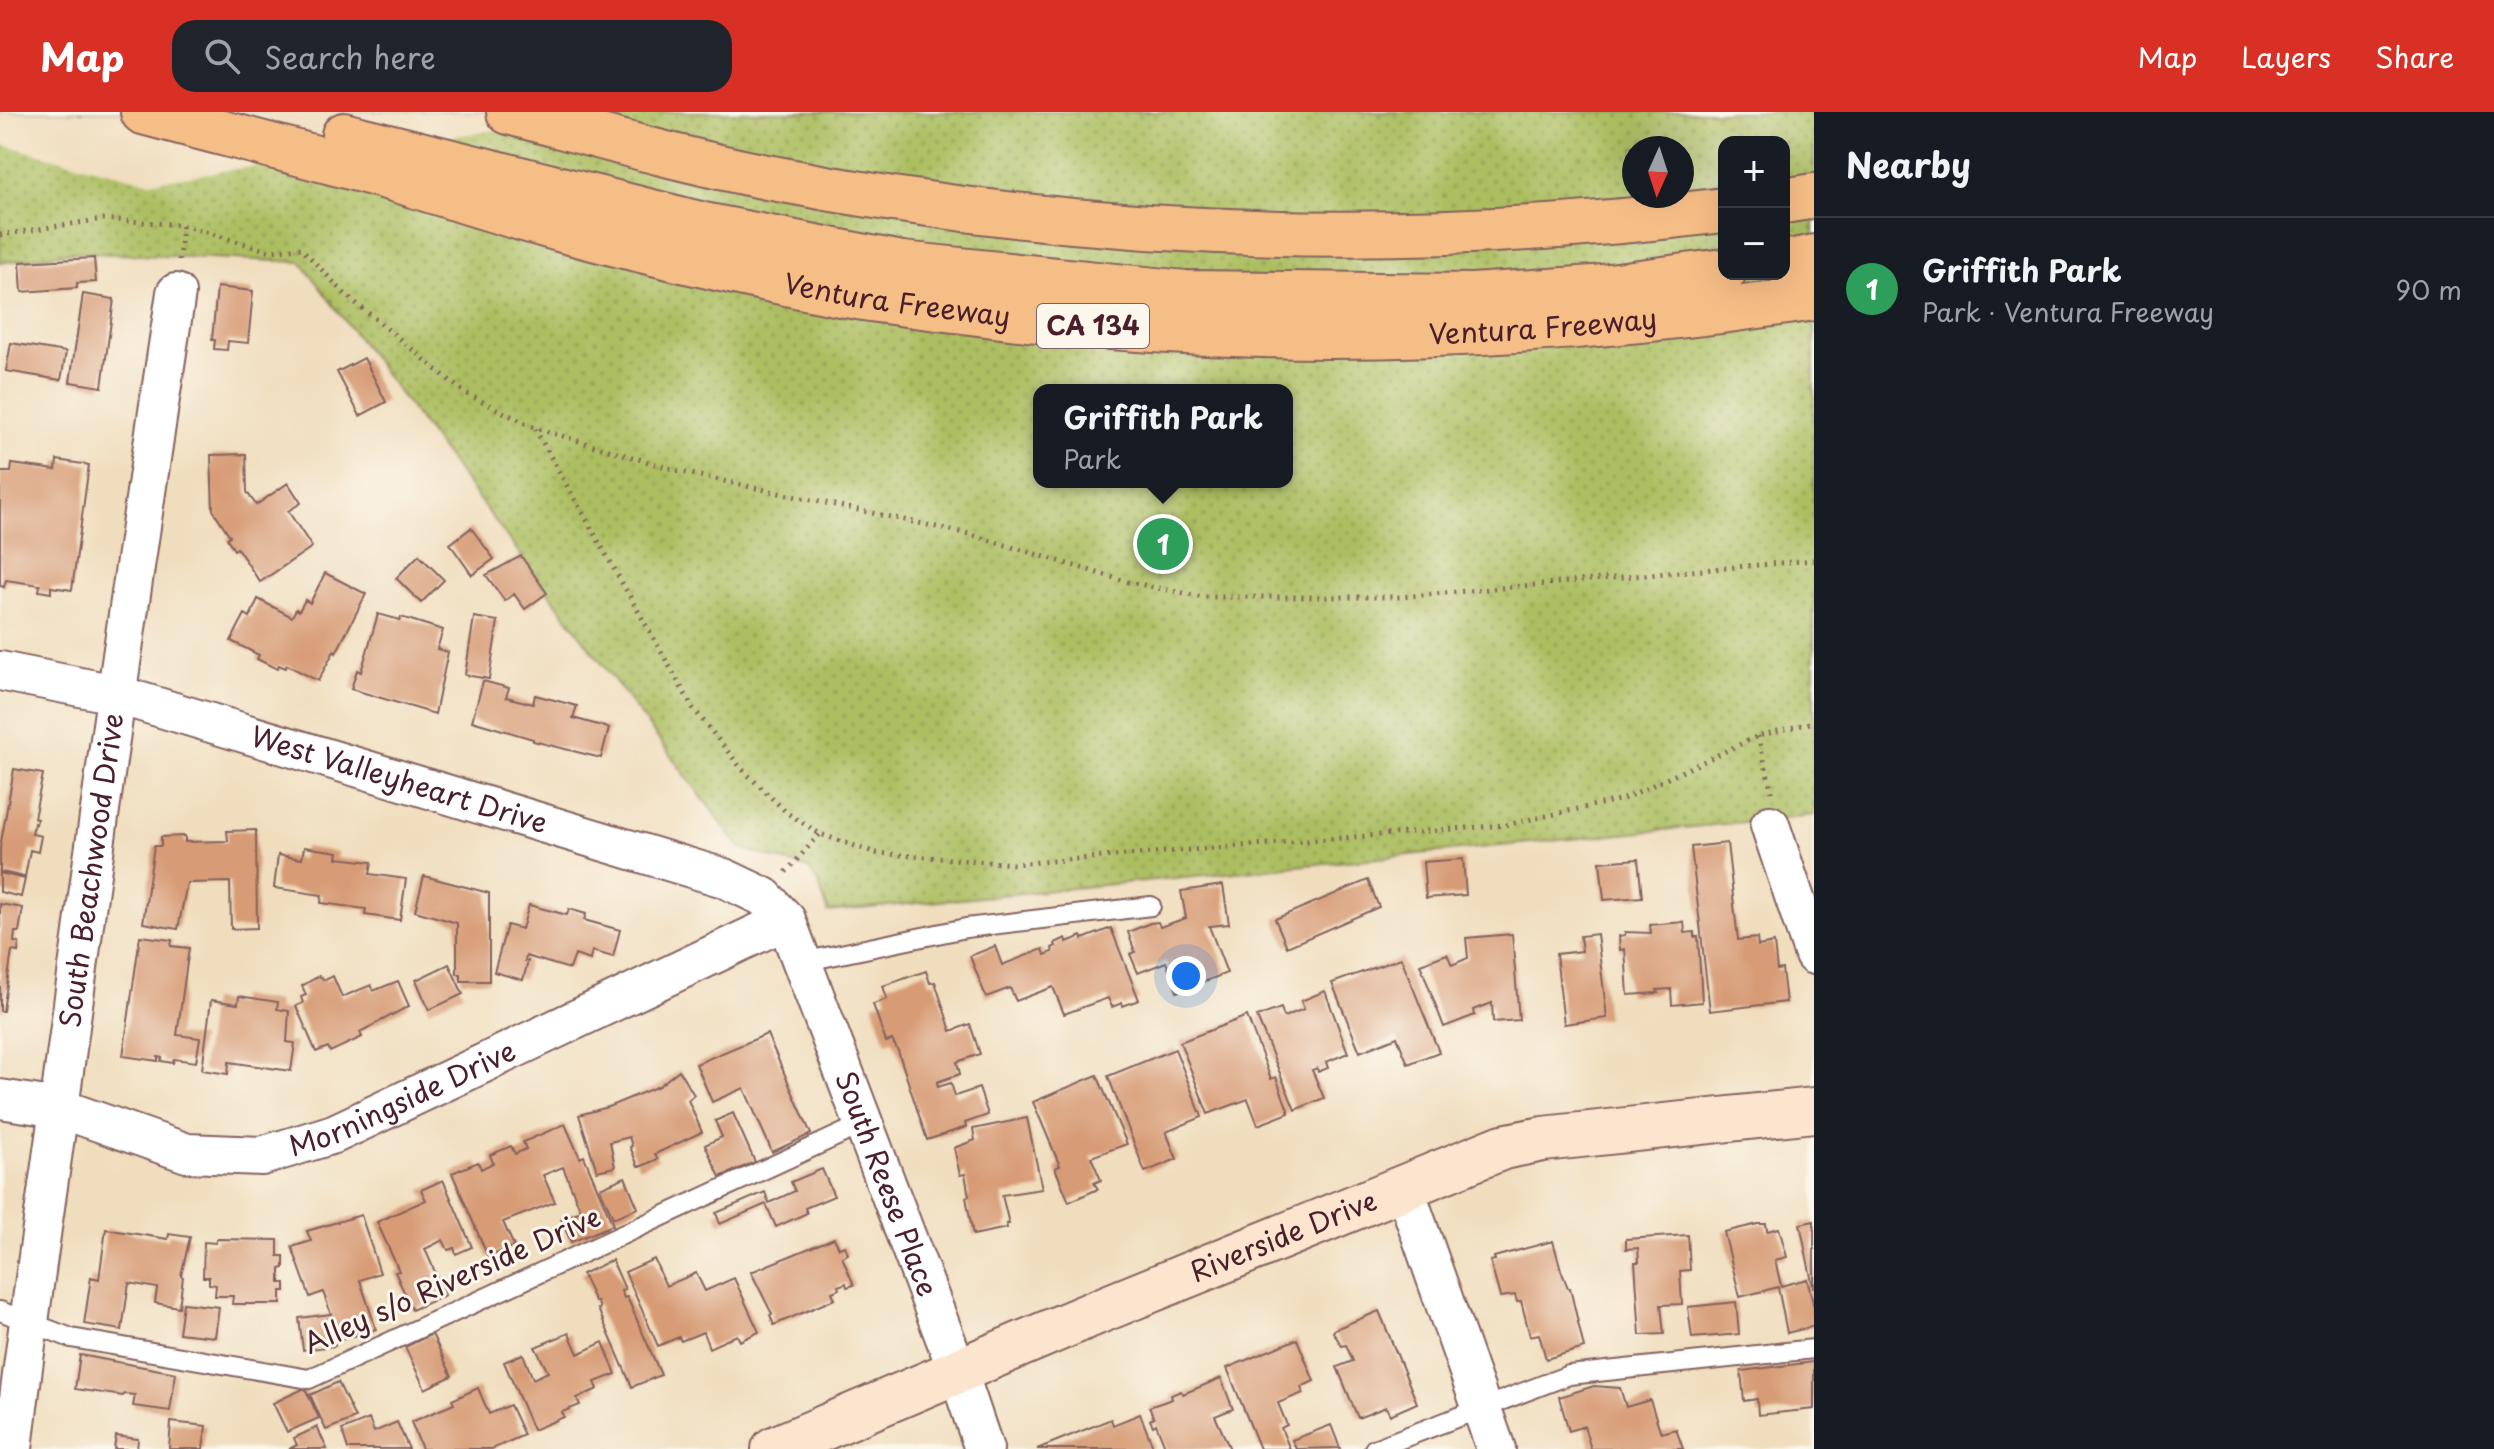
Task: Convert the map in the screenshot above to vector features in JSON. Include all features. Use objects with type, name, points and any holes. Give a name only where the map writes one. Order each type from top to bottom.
[{"type":"highway","name":"Ventura Freeway","points":[[143,112],[386,177],[566,231],[707,267],[862,297],[1028,320],[1123,329],[1271,334],[1482,333],[1679,317],[1814,298]]},
{"type":"highway","points":[[259,112],[704,225],[902,264],[1185,293],[1472,296],[1594,288],[1718,272]]},
{"type":"highway","points":[[361,112],[672,193],[797,218],[954,245],[1137,266],[1327,271],[1490,267],[1651,254],[1718,245]]},
{"type":"highway","points":[[509,112],[765,177],[904,201],[1044,220],[1180,231],[1323,235],[1446,233],[1600,224],[1718,211]]},
{"type":"highway","points":[[1790,200],[1814,196]]},
{"type":"highway","points":[[1790,235],[1814,232]]},
{"type":"highway","points":[[1790,262],[1814,257]]},
{"type":"main road","name":"Riverside Drive","points":[[774,1449],[1477,1156],[1543,1139],[1814,1110]]},
{"type":"street","name":"South Beachwood Drive","points":[[13,1449],[13,1316],[59,1108],[115,694],[176,293]]},
{"type":"street","name":"West Valleyheart Drive","points":[[0,671],[115,694],[709,873],[775,909]]},
{"type":"street","points":[[1770,825],[1814,955]]},
{"type":"street","name":"South Reese Place","points":[[775,909],[802,962],[958,1372],[984,1449]]},
{"type":"street","name":"Morningside Drive","points":[[0,1099],[59,1108],[187,1153],[262,1156],[334,1134],[775,909]]},
{"type":"street","points":[[1404,1187],[1496,1449]]},
{"type":"lane","points":[[802,962],[966,928],[1151,906]]},
{"type":"lane","name":"Alley s/o Riverside Drive","points":[[13,1316],[71,1338],[309,1379],[863,1124]]},
{"type":"lane","points":[[1374,1449],[1584,1372],[1814,1349]]},
{"type":"path","points":[[0,235],[103,219],[182,225],[269,251],[301,248],[345,294],[465,393],[535,428],[682,472],[969,534],[1128,582],[1203,597],[1400,597],[1814,560]]},
{"type":"path","points":[[535,428],[693,708],[741,768],[787,813],[820,834],[876,853],[1014,864],[1505,825],[1623,799],[1758,736],[1814,722]]},
{"type":"path","points":[[1758,736],[1772,786],[1770,825]]},
{"type":"path","points":[[775,909],[820,834]]},
{"type":"green space","points":[[0,112],[1814,112],[1814,815],[828,912],[819,884],[809,869],[740,848],[301,262],[71,252],[0,263]]},
{"type":"pier","points":[[0,112],[593,112],[589,116],[149,182],[0,144]]},
{"type":"building","points":[[94,258],[96,282],[77,283],[77,288],[22,292],[20,262]]},
{"type":"building","points":[[217,287],[253,291],[248,343],[228,341],[227,350],[214,349],[215,340],[212,340]]},
{"type":"building","points":[[83,294],[114,299],[102,387],[70,382]]},
{"type":"building","points":[[11,343],[66,352],[61,380],[6,371]]},
{"type":"building","points":[[364,358],[386,402],[360,416],[337,372]]},
{"type":"building","points":[[246,454],[247,492],[256,505],[288,483],[301,503],[288,511],[312,547],[260,582],[237,548],[234,550],[227,538],[230,536],[213,510],[211,455]]},
{"type":"building","points":[[57,460],[89,465],[72,590],[51,587],[51,593],[39,591],[40,585],[6,580],[4,587],[0,586],[0,472],[11,472],[12,464],[56,470]]},
{"type":"building","points":[[471,528],[494,559],[472,575],[450,544]]},
{"type":"building","points":[[419,555],[444,580],[421,603],[396,578]]},
{"type":"building","points":[[521,556],[547,593],[525,609],[514,594],[505,601],[486,575]]},
{"type":"building","points":[[325,573],[366,594],[318,681],[287,665],[285,668],[279,665],[277,669],[257,659],[259,655],[231,641],[245,614],[250,617],[258,599],[292,617],[305,600],[310,603]]},
{"type":"building","points":[[378,614],[400,620],[401,617],[443,630],[437,649],[448,652],[435,714],[351,689],[357,670],[361,672]]},
{"type":"building","points":[[474,617],[498,621],[489,679],[465,675]]},
{"type":"building","points":[[483,681],[509,688],[506,697],[533,704],[535,695],[577,706],[573,718],[609,728],[601,758],[533,741],[472,721]]},
{"type":"building","points":[[14,769],[43,774],[32,834],[41,836],[38,852],[30,850],[25,877],[0,872],[0,848]]},
{"type":"building","points":[[256,830],[257,928],[231,929],[230,882],[187,883],[178,929],[143,923],[154,846],[161,846],[161,837],[185,836],[185,842],[228,841],[227,831]]},
{"type":"building","points":[[1727,843],[1738,940],[1757,938],[1758,946],[1774,943],[1777,970],[1782,969],[1786,1002],[1710,1011],[1691,847]]},
{"type":"building","points":[[304,847],[338,852],[337,858],[372,862],[370,874],[406,879],[400,920],[365,915],[366,909],[321,903],[322,895],[274,888],[278,855],[302,859]]},
{"type":"building","points":[[1463,859],[1466,895],[1426,898],[1423,862]]},
{"type":"building","points":[[1638,859],[1642,897],[1604,900],[1600,862]]},
{"type":"building","points":[[0,873],[25,879],[21,897],[0,892]]},
{"type":"building","points":[[424,876],[489,893],[489,981],[461,981],[461,974],[457,974],[457,923],[415,911]]},
{"type":"building","points":[[1368,880],[1379,907],[1287,947],[1275,919]]},
{"type":"building","points":[[1223,885],[1229,924],[1209,926],[1227,973],[1177,992],[1166,962],[1138,973],[1130,954],[1135,952],[1128,932],[1150,923],[1158,922],[1160,927],[1186,918],[1181,891]]},
{"type":"building","points":[[0,904],[23,908],[19,932],[15,932],[14,942],[19,943],[18,952],[12,951],[3,1011],[0,1011]]},
{"type":"building","points":[[529,905],[567,915],[569,909],[586,914],[584,920],[620,930],[613,957],[592,951],[590,960],[575,955],[570,969],[526,956],[525,961],[528,961],[523,980],[494,972],[507,925],[522,929]]},
{"type":"building","points":[[1684,922],[1685,933],[1694,932],[1694,937],[1698,936],[1702,1002],[1672,1005],[1671,989],[1628,995],[1625,949],[1620,950],[1619,936],[1625,935],[1625,932],[1651,933],[1650,925]]},
{"type":"building","points":[[1111,928],[1139,1000],[1123,1006],[1122,1003],[1112,1007],[1108,998],[1064,1014],[1053,987],[1016,1001],[1010,988],[986,997],[970,956],[995,946],[1002,965],[1043,949],[1045,955],[1053,952],[1055,943],[1066,938],[1067,942],[1082,936],[1083,939]]},
{"type":"building","points":[[1512,934],[1519,1020],[1493,1022],[1492,1003],[1474,1010],[1475,1015],[1444,1027],[1420,964],[1447,954],[1452,965],[1468,958],[1466,938]]},
{"type":"building","points":[[1597,934],[1607,1018],[1564,1024],[1556,954],[1582,951],[1580,936]]},
{"type":"building","points":[[140,936],[172,940],[171,946],[189,948],[177,1035],[200,1038],[196,1062],[174,1059],[173,1063],[161,1061],[162,1058],[158,1057],[158,1061],[123,1056]]},
{"type":"building","points":[[1401,958],[1439,1052],[1408,1064],[1397,1037],[1360,1052],[1332,983]]},
{"type":"building","points":[[449,964],[463,994],[429,1010],[416,980]]},
{"type":"building","points":[[926,971],[930,983],[935,982],[951,1031],[970,1024],[980,1054],[957,1062],[960,1074],[937,1082],[938,1087],[951,1083],[955,1096],[979,1088],[988,1115],[965,1123],[966,1127],[927,1140],[898,1051],[892,1040],[886,1042],[873,1004],[887,999],[883,986]]},
{"type":"building","points":[[319,976],[325,980],[333,976],[342,997],[371,985],[373,991],[398,981],[409,1006],[360,1032],[362,1037],[330,1052],[328,1047],[316,1052],[296,1006],[303,1003],[301,997],[306,995],[302,986]]},
{"type":"building","points":[[1325,991],[1348,1053],[1326,1062],[1328,1068],[1318,1072],[1317,1068],[1312,1070],[1324,1098],[1295,1110],[1257,1017],[1281,1008],[1284,1017],[1304,1009],[1301,1001]]},
{"type":"building","points":[[239,996],[278,1002],[277,1009],[289,1011],[287,1042],[295,1043],[291,1071],[229,1062],[228,1074],[202,1070],[211,1000],[238,1004]]},
{"type":"building","points":[[1247,1016],[1271,1079],[1276,1077],[1289,1113],[1258,1125],[1248,1099],[1208,1114],[1180,1042]]},
{"type":"building","points":[[767,1034],[811,1134],[772,1152],[744,1088],[712,1102],[696,1064]]},
{"type":"building","points":[[1175,1049],[1202,1117],[1166,1132],[1177,1159],[1145,1172],[1108,1076]]},
{"type":"building","points":[[679,1070],[694,1095],[688,1100],[702,1132],[655,1154],[658,1159],[642,1166],[638,1166],[629,1137],[610,1142],[615,1167],[597,1171],[579,1115],[659,1086]]},
{"type":"building","points":[[1097,1075],[1127,1144],[1091,1157],[1101,1180],[1094,1183],[1098,1189],[1069,1202],[1055,1168],[1060,1166],[1033,1102]]},
{"type":"building","points":[[733,1113],[755,1162],[720,1177],[705,1145],[722,1137],[715,1121]]},
{"type":"building","points":[[1027,1118],[1042,1189],[1002,1195],[1009,1224],[1006,1224],[1007,1228],[973,1235],[965,1174],[960,1175],[954,1148],[975,1140],[973,1129]]},
{"type":"building","points":[[565,1124],[580,1158],[584,1156],[613,1225],[571,1242],[561,1219],[581,1211],[563,1167],[543,1175],[555,1202],[503,1222],[514,1246],[488,1257],[452,1173],[478,1162],[481,1169],[493,1163],[490,1155],[511,1146],[515,1154],[526,1149],[523,1142]]},
{"type":"building","points":[[822,1169],[834,1196],[805,1208],[807,1213],[776,1227],[766,1204],[720,1224],[716,1213],[765,1192],[769,1203],[795,1191],[791,1182]]},
{"type":"building","points":[[625,1177],[638,1208],[613,1218],[600,1188]]},
{"type":"building","points":[[443,1180],[472,1247],[456,1254],[454,1248],[448,1250],[443,1240],[425,1249],[445,1295],[412,1310],[377,1222],[426,1200],[421,1190]]},
{"type":"building","points":[[361,1215],[380,1273],[360,1280],[376,1329],[334,1342],[335,1346],[303,1350],[299,1318],[331,1314],[323,1292],[310,1297],[292,1247],[311,1241],[307,1231]]},
{"type":"building","points":[[1814,1221],[1814,1287],[1813,1287],[1800,1224]]},
{"type":"building","points":[[1766,1224],[1767,1231],[1779,1228],[1787,1257],[1775,1260],[1781,1286],[1807,1279],[1814,1307],[1814,1326],[1787,1333],[1778,1287],[1740,1297],[1724,1232]]},
{"type":"building","points":[[106,1229],[168,1239],[169,1234],[190,1237],[181,1276],[179,1307],[155,1303],[157,1288],[129,1283],[122,1330],[84,1324],[91,1277],[99,1279]]},
{"type":"building","points":[[1688,1235],[1690,1270],[1680,1271],[1682,1304],[1661,1305],[1664,1334],[1640,1335],[1635,1262],[1639,1262],[1638,1248],[1626,1249],[1626,1239]]},
{"type":"building","points":[[834,1238],[839,1248],[845,1246],[848,1254],[842,1257],[854,1285],[847,1287],[846,1283],[838,1286],[839,1289],[832,1292],[835,1299],[774,1325],[772,1314],[751,1272]]},
{"type":"building","points":[[216,1239],[278,1240],[278,1256],[284,1256],[280,1283],[285,1283],[285,1291],[281,1291],[281,1304],[232,1304],[233,1296],[215,1296],[216,1285],[209,1284],[209,1277],[203,1277],[204,1242],[216,1243]]},
{"type":"building","points":[[1553,1241],[1570,1288],[1584,1348],[1546,1359],[1539,1334],[1530,1336],[1521,1301],[1517,1302],[1515,1295],[1500,1297],[1490,1261],[1495,1260],[1494,1257]]},
{"type":"building","points":[[654,1259],[666,1286],[696,1273],[705,1291],[734,1278],[759,1332],[740,1341],[737,1335],[709,1348],[703,1332],[658,1346],[625,1272]]},
{"type":"building","points":[[612,1260],[625,1289],[621,1291],[624,1298],[627,1297],[661,1375],[632,1387],[597,1301],[582,1274]]},
{"type":"building","points":[[1736,1302],[1739,1334],[1692,1338],[1688,1307]]},
{"type":"building","points":[[183,1303],[219,1307],[215,1337],[179,1333]]},
{"type":"building","points":[[1379,1311],[1417,1403],[1390,1415],[1386,1407],[1358,1418],[1337,1367],[1353,1361],[1346,1345],[1342,1346],[1333,1332]]},
{"type":"building","points":[[569,1333],[578,1354],[603,1342],[616,1374],[595,1382],[598,1389],[577,1398],[580,1405],[562,1412],[564,1417],[533,1430],[504,1362],[523,1354],[533,1379],[548,1372],[535,1347]]},
{"type":"building","points":[[432,1334],[452,1376],[425,1389],[405,1347]]},
{"type":"building","points":[[1297,1339],[1314,1381],[1301,1387],[1303,1393],[1278,1403],[1287,1425],[1281,1428],[1290,1449],[1260,1449],[1227,1368]]},
{"type":"building","points":[[80,1355],[176,1373],[170,1411],[133,1406],[135,1395],[75,1389]]},
{"type":"building","points":[[1814,1362],[1814,1409],[1758,1415],[1757,1399],[1744,1401],[1741,1371]]},
{"type":"building","points":[[1221,1378],[1233,1409],[1215,1416],[1230,1449],[1166,1449],[1156,1424],[1153,1426],[1150,1420],[1154,1418],[1149,1407],[1172,1399],[1171,1395],[1181,1391],[1183,1394]]},
{"type":"building","points":[[338,1382],[355,1418],[326,1430],[310,1395]]},
{"type":"building","points":[[1594,1386],[1620,1388],[1626,1407],[1650,1400],[1661,1433],[1676,1429],[1683,1449],[1591,1449],[1584,1426],[1569,1431],[1559,1397]]},
{"type":"building","points":[[305,1388],[319,1418],[287,1432],[273,1403]]},
{"type":"building","points":[[478,1388],[489,1414],[510,1405],[524,1435],[492,1449],[422,1449],[411,1422],[454,1404],[452,1400]]},
{"type":"building","points":[[1140,1414],[1154,1449],[1037,1449],[1111,1419],[1113,1425]]},
{"type":"building","points":[[369,1419],[374,1432],[397,1422],[409,1449],[348,1449],[342,1430]]},
{"type":"building","points":[[171,1422],[206,1426],[203,1449],[169,1449]]},
{"type":"building","points":[[1331,1425],[1340,1448],[1296,1449],[1292,1440]]},
{"type":"building","points":[[317,1427],[327,1449],[289,1449],[297,1445],[294,1438]]},
{"type":"building","points":[[116,1436],[138,1439],[137,1449],[114,1449]]},
{"type":"place","name":"Griffith Park","points":[[1163,544]]}]
